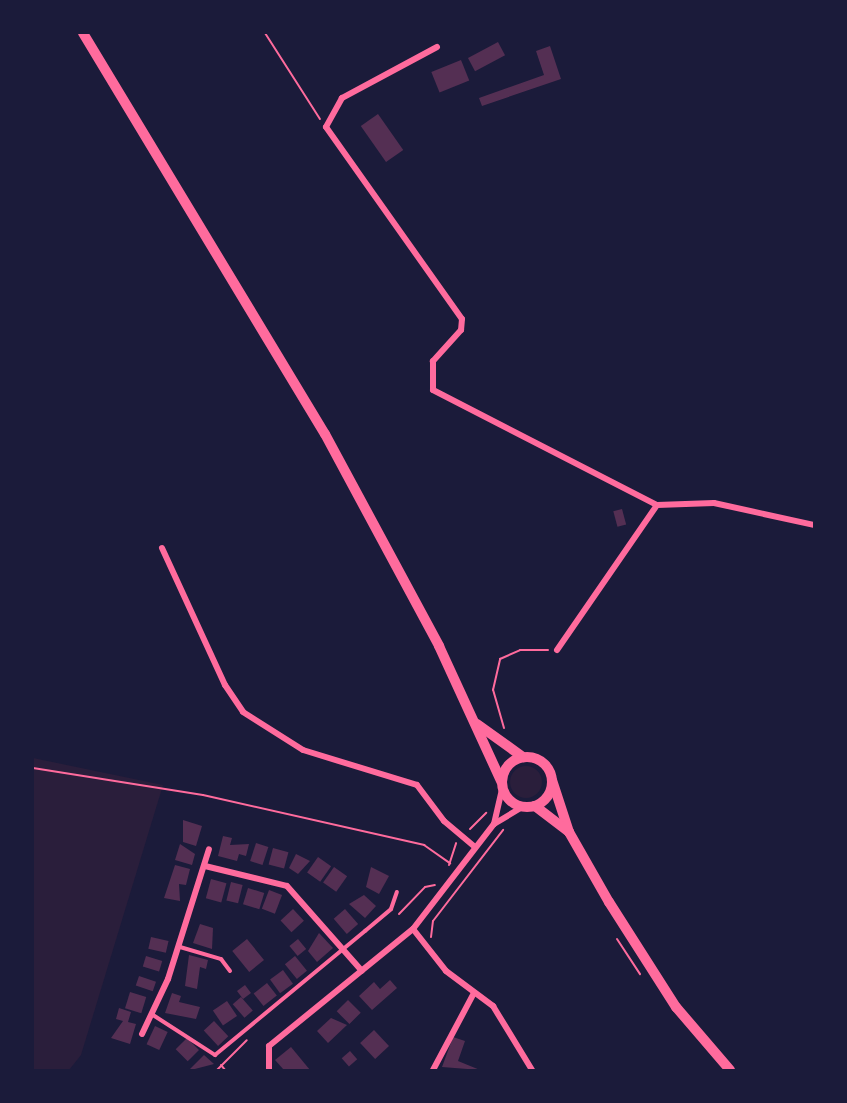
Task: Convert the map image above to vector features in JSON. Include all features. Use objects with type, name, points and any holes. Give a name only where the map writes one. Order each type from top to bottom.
[{"type":"main road","points":[[83,33],[325,434],[474,722],[510,801],[522,807],[535,806],[548,795],[552,780]]},
{"type":"main road","points":[[474,722],[523,757],[545,765],[569,832],[676,1007],[730,1070]]},
{"type":"main road","points":[[502,784],[508,765],[523,757]]},
{"type":"main road","points":[[535,806],[569,832]]},
{"type":"street","points":[[437,47],[342,98],[326,127],[462,319],[461,330],[433,361],[433,390],[657,505],[714,503],[814,525]]},
{"type":"street","points":[[557,650],[657,505]]},
{"type":"street","points":[[162,548],[243,712],[303,750],[417,785],[444,820],[475,847]]},
{"type":"street","points":[[494,824],[502,784]]},
{"type":"street","points":[[269,1070],[269,1047],[413,929],[494,824],[522,807]]},
{"type":"street","points":[[142,1034],[153,1015],[180,947],[209,849]]},
{"type":"street","points":[[205,866],[287,886],[362,971]]},
{"type":"street","points":[[413,929],[474,993],[493,1006],[531,1070]]},
{"type":"street","points":[[433,1070],[474,993]]},
{"type":"lane","points":[[153,1015],[215,1055],[391,909],[397,892]]},
{"type":"lane","points":[[180,947],[221,959],[230,971]]},
{"type":"path","points":[[265,33],[326,127]]},
{"type":"path","points":[[507,746],[493,690],[497,665],[507,652],[557,650]]},
{"type":"path","points":[[33,768],[203,795],[424,845],[460,870]]},
{"type":"path","points":[[424,943],[460,886],[511,820]]},
{"type":"shaded area","points":[[33,758],[163,785],[81,1055],[69,1070],[33,1070]]},
{"type":"shaded area","points":[[526,766],[537,771],[542,782],[537,793],[526,798],[515,793],[510,782],[515,771]]},
{"type":"building","points":[[498,42],[505,55],[475,71],[468,58]]},
{"type":"building","points":[[550,46],[561,79],[482,106],[479,98],[544,75],[536,51]]},
{"type":"building","points":[[461,60],[469,80],[440,92],[431,72]]},
{"type":"building","points":[[378,114],[403,150],[386,162],[361,126]]},
{"type":"building","points":[[622,509],[626,524],[617,527],[613,511]]},
{"type":"building","points":[[183,820],[202,826],[196,846],[183,842]]},
{"type":"building","points":[[223,836],[232,838],[230,845],[249,844],[246,856],[239,854],[237,861],[218,856]]},
{"type":"building","points":[[256,843],[268,847],[262,865],[250,861]]},
{"type":"building","points":[[180,844],[195,854],[192,865],[175,860]]},
{"type":"building","points":[[273,848],[288,852],[284,869],[269,864]]},
{"type":"building","points":[[296,854],[310,861],[298,874],[289,868]]},
{"type":"building","points":[[318,857],[331,866],[320,882],[307,873]]},
{"type":"building","points":[[175,865],[190,869],[186,885],[179,884],[180,901],[164,898]]},
{"type":"building","points":[[334,867],[347,876],[336,892],[323,883]]},
{"type":"building","points":[[371,867],[389,876],[379,894],[366,887]]},
{"type":"building","points":[[211,879],[226,883],[221,902],[206,898]]},
{"type":"building","points":[[231,882],[243,885],[238,903],[226,900]]},
{"type":"building","points":[[248,888],[264,893],[259,909],[243,904]]},
{"type":"building","points":[[269,890],[282,895],[275,914],[262,909]]},
{"type":"building","points":[[364,895],[376,906],[365,918],[349,904]]},
{"type":"building","points":[[293,909],[304,921],[291,932],[281,921]]},
{"type":"building","points":[[345,909],[358,924],[347,934],[334,919]]},
{"type":"building","points":[[200,924],[213,928],[212,949],[193,943]]},
{"type":"building","points":[[319,933],[333,948],[317,962],[308,951]]},
{"type":"building","points":[[151,937],[169,941],[166,953],[148,949]]},
{"type":"building","points":[[247,939],[264,960],[249,972],[232,951]]},
{"type":"building","points":[[298,939],[306,949],[298,956],[289,946]]},
{"type":"building","points":[[189,955],[208,960],[206,969],[200,967],[197,989],[185,986]]},
{"type":"building","points":[[146,956],[162,961],[159,971],[143,967]]},
{"type":"building","points":[[295,956],[307,971],[297,979],[285,964]]},
{"type":"building","points":[[283,970],[293,984],[280,993],[270,979]]},
{"type":"building","points":[[139,976],[156,982],[153,991],[136,985]]},
{"type":"building","points":[[390,980],[397,988],[372,1010],[359,996],[374,982],[380,989]]},
{"type":"building","points":[[267,983],[277,996],[263,1006],[254,993]]},
{"type":"building","points":[[245,985],[251,993],[243,999],[237,991]]},
{"type":"building","points":[[130,992],[146,997],[141,1013],[125,1008]]},
{"type":"building","points":[[172,993],[181,996],[179,1002],[200,1007],[196,1019],[165,1013]]},
{"type":"building","points":[[241,997],[253,1011],[245,1018],[233,1004]]},
{"type":"building","points":[[348,1000],[361,1013],[349,1024],[337,1011]]},
{"type":"building","points":[[227,1001],[237,1016],[223,1025],[213,1011]]},
{"type":"building","points":[[119,1008],[131,1012],[128,1022],[136,1024],[130,1044],[111,1038],[123,1021],[116,1019]]},
{"type":"building","points":[[331,1018],[347,1025],[328,1043],[317,1031]]},
{"type":"building","points":[[214,1021],[228,1036],[218,1046],[204,1031]]},
{"type":"building","points":[[155,1026],[168,1032],[159,1050],[147,1044]]},
{"type":"building","points":[[374,1030],[389,1046],[375,1059],[360,1043]]},
{"type":"building","points":[[453,1037],[465,1041],[458,1061],[480,1070],[442,1067]]},
{"type":"building","points":[[187,1038],[199,1050],[188,1061],[176,1049]]},
{"type":"building","points":[[291,1047],[310,1070],[284,1070],[275,1060]]},
{"type":"building","points":[[350,1051],[357,1059],[349,1067],[342,1058]]},
{"type":"building","points":[[204,1055],[214,1064],[191,1070],[190,1069]]}]
